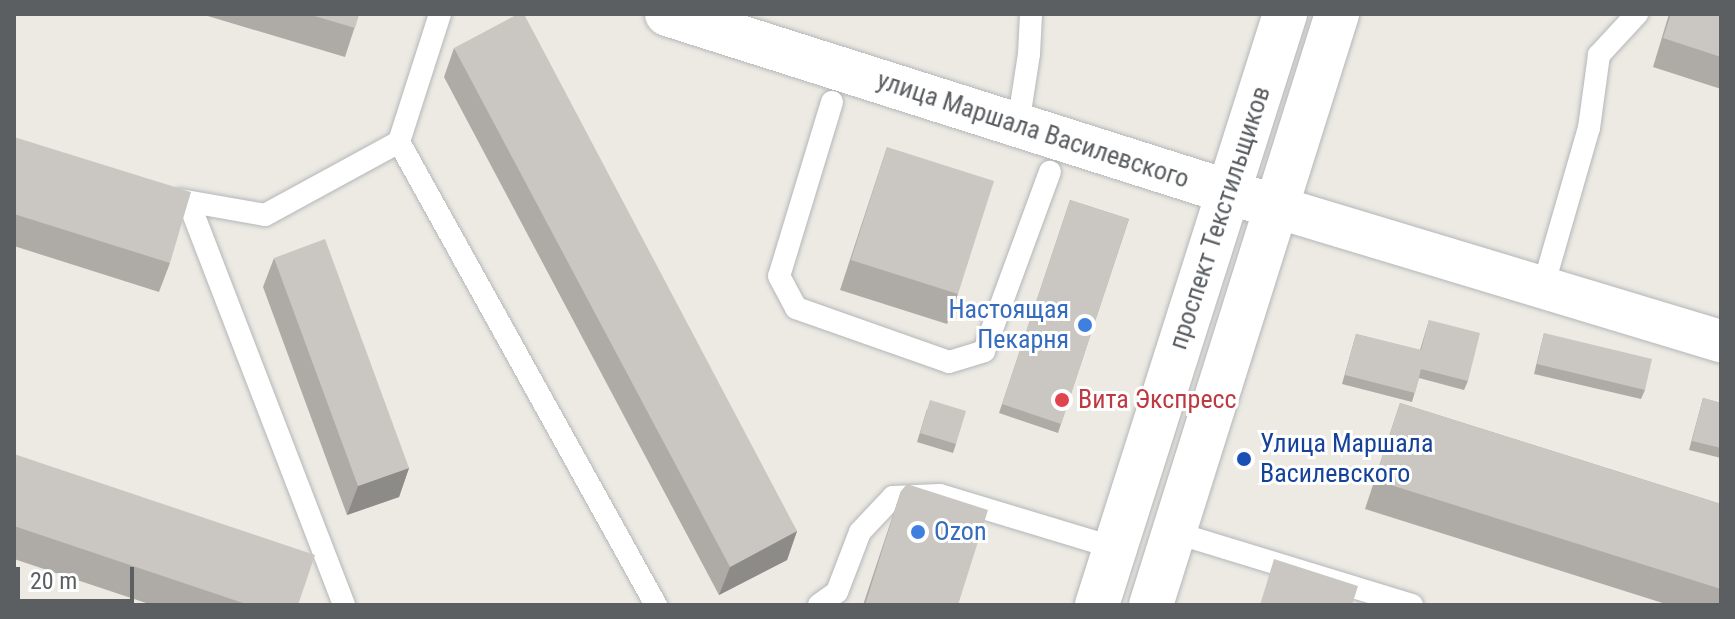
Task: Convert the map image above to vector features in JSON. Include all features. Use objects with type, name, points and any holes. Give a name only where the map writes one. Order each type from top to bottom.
[{"type":"main road","name":"улица Маршала Василевского","points":[[667,14],[1276,207]]},
{"type":"main road","name":"проспект Текстильщиков","points":[[1097,605],[1285,14]]},
{"type":"main road","name":"проспект Текстильщиков","points":[[1151,605],[1337,14]]},
{"type":"street","name":"улица Маршала Василевского","points":[[1276,207],[1721,341]]},
{"type":"lane","points":[[160,194],[189,203],[265,215],[399,142],[440,14]]},
{"type":"lane","points":[[1018,125],[1029,54],[1031,14]]},
{"type":"lane","points":[[1543,287],[1589,128],[1599,55],[1637,14]]},
{"type":"lane","points":[[832,102],[779,276],[796,308],[949,362],[984,351],[1050,172]]},
{"type":"lane","points":[[399,142],[656,605]]},
{"type":"lane","points":[[189,203],[344,605]]},
{"type":"lane","points":[[819,605],[837,592],[860,532],[893,497],[940,495],[1116,548]]},
{"type":"lane","points":[[1173,532],[1412,605]]},
{"type":"building","points":[[308,14],[359,14],[355,28]]},
{"type":"building","points":[[518,14],[524,14],[797,531],[730,567],[454,48]]},
{"type":"building","points":[[1671,14],[1721,14],[1721,57],[1663,38]]},
{"type":"building","points":[[14,137],[191,192],[170,263],[14,214]]},
{"type":"building","points":[[887,147],[994,181],[958,294],[851,260]]},
{"type":"building","points":[[1070,200],[1129,219],[1061,424],[1002,404]]},
{"type":"building","points":[[325,239],[409,468],[358,486],[274,258]]},
{"type":"building","points":[[1429,320],[1480,333],[1468,381],[1421,369],[1415,393],[1345,375],[1356,334],[1421,350]]},
{"type":"building","points":[[1544,333],[1652,359],[1645,390],[1537,364]]},
{"type":"building","points":[[1703,398],[1721,403],[1721,448],[1692,441]]},
{"type":"building","points":[[930,400],[966,411],[956,444],[920,433]]},
{"type":"building","points":[[1400,403],[1721,504],[1721,589],[1375,480]]},
{"type":"building","points":[[14,454],[315,555],[298,605],[249,605],[14,526]]},
{"type":"building","points":[[907,484],[988,510],[958,605],[865,605],[901,491]]},
{"type":"building","points":[[1274,559],[1358,586],[1352,605],[1260,605]]},
{"type":"place","name":"Настоящая Пекарня","points":[[1085,325]]},
{"type":"place","name":"Вита Экспресс","points":[[1062,400]]},
{"type":"place","name":"Улица Маршала Василевского","points":[[1244,459]]},
{"type":"place","name":"Ozon","points":[[918,532]]}]
